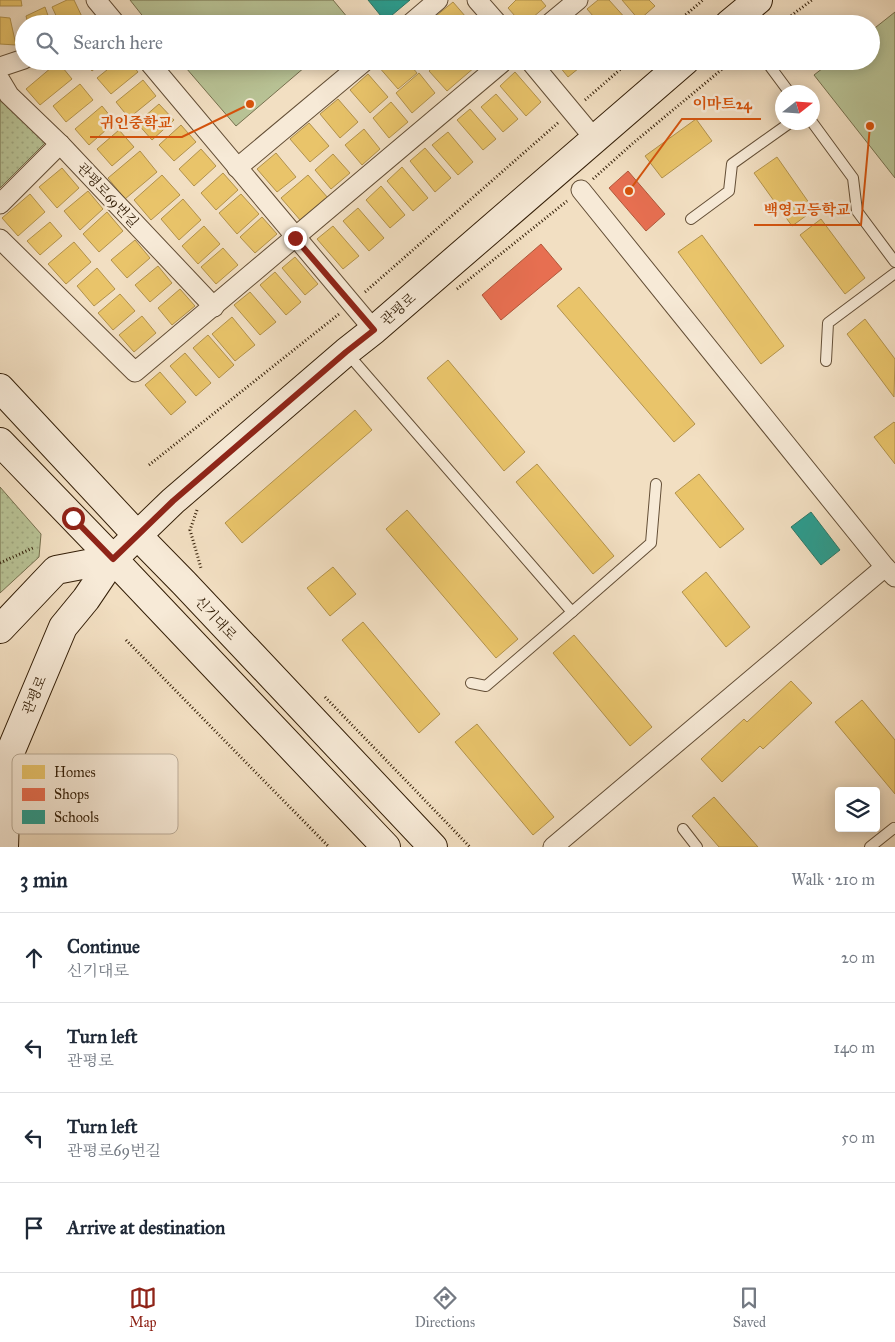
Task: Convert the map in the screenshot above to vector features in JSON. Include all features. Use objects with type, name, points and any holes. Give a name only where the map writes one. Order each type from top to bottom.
[{"type":"street","points":[[96,0],[107,15]]},
{"type":"street","points":[[420,15],[438,0]]},
{"type":"street","points":[[477,0],[490,15]]},
{"type":"street","points":[[560,15],[578,0]]},
{"type":"street","points":[[742,15],[758,0]]},
{"type":"street","points":[[0,67],[15,62]]},
{"type":"street","points":[[155,70],[374,330]]},
{"type":"street","points":[[237,168],[354,70]]},
{"type":"street","points":[[0,239],[135,372],[493,70]]},
{"type":"street","points":[[537,70],[594,138]]},
{"type":"street","name":"관평로","points":[[4,847],[7,760],[63,627],[86,599],[113,559],[173,501],[674,70]]},
{"type":"street","name":"관평로69번길","points":[[0,80],[9,95],[60,144],[214,307]]},
{"type":"street","points":[[0,204],[60,144]]},
{"type":"street","points":[[552,847],[890,572],[581,190]]},
{"type":"street","name":"신기대로","points":[[0,388],[137,536],[184,583],[433,847]]},
{"type":"street","points":[[0,442],[386,847]]},
{"type":"street","points":[[0,629],[56,570],[113,559]]},
{"type":"street","points":[[7,760],[10,847]]},
{"type":"lane","points":[[773,70],[784,85]]},
{"type":"lane","points":[[691,219],[729,192],[732,164],[780,130]]},
{"type":"lane","points":[[818,130],[852,178],[857,211],[895,262]]},
{"type":"lane","points":[[826,361],[828,323],[895,273]]},
{"type":"lane","points":[[346,352],[572,612]]},
{"type":"lane","points":[[471,683],[486,686],[651,543],[656,484]]},
{"type":"lane","points":[[683,829],[698,847]]},
{"type":"lane","points":[[870,847],[895,829]]},
{"type":"path","points":[[686,15],[703,0]]},
{"type":"path","points":[[792,15],[812,0]]},
{"type":"path","points":[[594,92],[620,70]]},
{"type":"path","points":[[581,190],[632,144],[721,70]]},
{"type":"path","points":[[190,530],[200,567],[206,574]]},
{"type":"path","points":[[0,563],[35,547]]},
{"type":"path","points":[[126,640],[329,847]]},
{"type":"path","points":[[318,691],[470,847]]},
{"type":"green space","points":[[130,0],[333,0],[346,15],[142,15]]},
{"type":"green space","points":[[895,12],[895,178],[814,75],[820,70],[880,70],[880,24]]},
{"type":"green space","points":[[188,70],[301,70],[236,126]]},
{"type":"green space","points":[[0,90],[47,141],[0,188]]},
{"type":"green space","points":[[0,487],[41,534],[39,557],[0,593]]},
{"type":"building: Homes","points":[[0,0],[21,0],[22,6],[0,6]]},
{"type":"building: Homes","points":[[67,0],[74,0],[81,15],[56,15],[52,7]]},
{"type":"building: Homes","points":[[516,0],[541,0],[546,6],[536,15],[514,15],[508,8]]},
{"type":"building: Homes","points":[[598,0],[609,0],[622,15],[592,15],[587,9]]},
{"type":"building: Homes","points":[[622,0],[649,0],[655,6],[645,15],[635,15]]},
{"type":"building: Homes","points":[[453,2],[464,15],[437,15]]},
{"type":"building: Homes","points":[[45,7],[48,15],[28,15]]},
{"type":"building: Homes","points":[[0,17],[10,18],[15,45],[0,44]]},
{"type":"building: Homes","points":[[49,70],[65,70],[72,79],[40,105],[26,89]]},
{"type":"building: Homes","points":[[107,70],[136,70],[138,72],[111,94],[97,78]]},
{"type":"building: Homes","points":[[381,70],[414,70],[417,73],[398,89]]},
{"type":"building: Homes","points":[[430,70],[472,70],[447,91]]},
{"type":"building: Homes","points":[[562,70],[577,70],[568,77]]},
{"type":"building: Homes","points":[[515,72],[541,102],[526,116],[500,86]]},
{"type":"building: Homes","points":[[419,73],[435,93],[412,113],[396,93]]},
{"type":"building: Homes","points":[[368,74],[388,97],[370,113],[350,90]]},
{"type":"building: Homes","points":[[143,80],[156,96],[129,118],[116,102]]},
{"type":"building: Homes","points":[[80,84],[93,100],[66,122],[53,106]]},
{"type":"building: Homes","points":[[496,94],[518,119],[503,132],[481,107]]},
{"type":"building: Homes","points":[[338,99],[358,122],[340,138],[320,114]]},
{"type":"building: Homes","points":[[391,102],[408,122],[389,138],[373,118]]},
{"type":"building: Homes","points":[[159,104],[174,120],[152,140],[137,123]]},
{"type":"building: Homes","points":[[102,106],[115,122],[89,145],[75,129]]},
{"type":"building: Homes","points":[[470,109],[496,139],[483,150],[457,120]]},
{"type":"building: Homes","points":[[696,119],[712,141],[662,178],[645,156]]},
{"type":"building: Homes","points":[[309,123],[329,146],[310,162],[290,139]]},
{"type":"building: Homes","points":[[181,125],[196,142],[174,161],[159,145]]},
{"type":"building: Homes","points":[[364,129],[380,149],[362,165],[345,145]]},
{"type":"building: Homes","points":[[119,130],[134,147],[112,166],[97,149]]},
{"type":"building: Homes","points":[[448,132],[473,162],[458,175],[432,145]]},
{"type":"building: Homes","points":[[425,148],[451,178],[435,192],[410,161]]},
{"type":"building: Homes","points":[[201,149],[216,166],[194,186],[179,169]]},
{"type":"building: Homes","points":[[140,151],[157,172],[125,199],[108,178]]},
{"type":"building: Homes","points":[[276,153],[296,177],[277,192],[257,169]]},
{"type":"building: Homes","points":[[333,154],[350,173],[331,189],[315,170]]},
{"type":"building: Homes","points":[[777,157],[814,210],[792,226],[754,173]]},
{"type":"building: Homes","points":[[402,167],[428,198],[413,211],[387,181]]},
{"type":"building: Homes","points":[[62,168],[79,188],[57,208],[39,187]]},
{"type":"building: Homes","points":[[223,173],[238,190],[216,210],[201,193]]},
{"type":"building: Homes","points":[[162,175],[180,195],[151,220],[134,200]]},
{"type":"building: Homes","points":[[308,175],[328,198],[301,221],[281,198]]},
{"type":"building: Homes","points":[[381,186],[405,215],[390,228],[366,200]]},
{"type":"building: Homes","points":[[88,191],[103,209],[80,230],[64,211]]},
{"type":"building: Homes","points":[[30,194],[45,212],[18,236],[2,218]]},
{"type":"building: Homes","points":[[241,194],[259,214],[237,234],[219,213]]},
{"type":"building: Homes","points":[[183,199],[201,220],[179,240],[161,219]]},
{"type":"building: Homes","points":[[358,208],[384,238],[369,251],[343,221]]},
{"type":"building: Homes","points":[[107,212],[123,231],[99,252],[83,234]]},
{"type":"building: Homes","points":[[262,217],[277,234],[255,253],[240,237]]},
{"type":"building: Homes","points":[[821,219],[865,278],[845,294],[800,235]]},
{"type":"building: Homes","points":[[50,222],[62,236],[40,255],[27,241]]},
{"type":"building: Homes","points":[[204,226],[220,244],[198,264],[182,246]]},
{"type":"building: Homes","points":[[333,226],[359,256],[343,269],[317,239]]},
{"type":"building: Homes","points":[[702,235],[784,346],[761,364],[678,252]]},
{"type":"building: Homes","points":[[135,240],[150,258],[127,278],[111,260]]},
{"type":"building: Homes","points":[[74,242],[91,262],[66,284],[48,264]]},
{"type":"building: Homes","points":[[223,248],[238,265],[216,284],[201,267]]},
{"type":"building: Homes","points":[[295,257],[318,284],[305,295],[282,268]]},
{"type":"building: Homes","points":[[158,266],[172,283],[150,302],[135,285]]},
{"type":"building: Homes","points":[[97,268],[115,289],[94,306],[77,286]]},
{"type":"building: Homes","points":[[275,272],[301,302],[286,315],[260,285]]},
{"type":"building: Homes","points":[[579,287],[695,424],[674,442],[557,306]]},
{"type":"building: Homes","points":[[180,289],[195,306],[172,325],[158,308]]},
{"type":"building: Homes","points":[[250,292],[276,322],[260,335],[234,305]]},
{"type":"building: Homes","points":[[120,294],[135,311],[113,330],[98,313]]},
{"type":"building: Homes","points":[[142,316],[156,333],[134,352],[119,335]]},
{"type":"building: Homes","points":[[232,317],[255,345],[235,361],[212,334]]},
{"type":"building: Homes","points":[[865,319],[895,359],[894,397],[847,334]]},
{"type":"building: Homes","points":[[208,335],[234,365],[219,378],[193,348]]},
{"type":"building: Homes","points":[[185,353],[211,383],[196,396],[170,366]]},
{"type":"building: Homes","points":[[448,360],[525,452],[504,471],[427,378]]},
{"type":"building: Homes","points":[[160,372],[186,402],[171,415],[145,385]]},
{"type":"building: Homes","points":[[355,410],[372,430],[242,543],[225,523]]},
{"type":"building: Homes","points":[[895,423],[895,464],[874,437]]},
{"type":"building: Homes","points":[[537,464],[614,556],[593,574],[516,482]]},
{"type":"building: Homes","points":[[699,474],[744,529],[720,548],[675,493]]},
{"type":"building: Homes","points":[[407,510],[518,639],[496,658],[386,529]]},
{"type":"building: Homes","points":[[333,567],[356,594],[330,616],[307,588]]},
{"type":"building: Homes","points":[[706,572],[750,627],[726,647],[682,592]]},
{"type":"building: Homes","points":[[363,622],[440,714],[419,733],[342,640]]},
{"type":"building: Homes","points":[[574,635],[652,727],[630,746],[553,653]]},
{"type":"building: Homes","points":[[791,681],[812,703],[763,749],[760,746],[722,782],[701,759],[744,719],[747,722]]},
{"type":"building: Homes","points":[[862,700],[895,740],[895,794],[835,722]]},
{"type":"building: Homes","points":[[477,724],[554,817],[533,835],[455,742]]},
{"type":"building: Homes","points":[[714,797],[758,847],[719,847],[692,816]]},
{"type":"building: Shops","points":[[628,171],[665,214],[646,231],[609,188]]},
{"type":"building: Shops","points":[[541,244],[562,269],[501,320],[482,295]]},
{"type":"building: Schools","points":[[368,0],[410,0],[392,15],[380,15]]},
{"type":"building: Schools","points":[[811,512],[840,550],[821,565],[791,527]]},
{"type":"place","name":"귀인중학교","points":[[250,104]]},
{"type":"place","name":"백영고등학교","points":[[870,126]]},
{"type":"place","name":"이마트24","points":[[629,191]]},
{"type":"route","points":[[73,518],[113,559],[173,501],[374,330],[295,238]]}]
